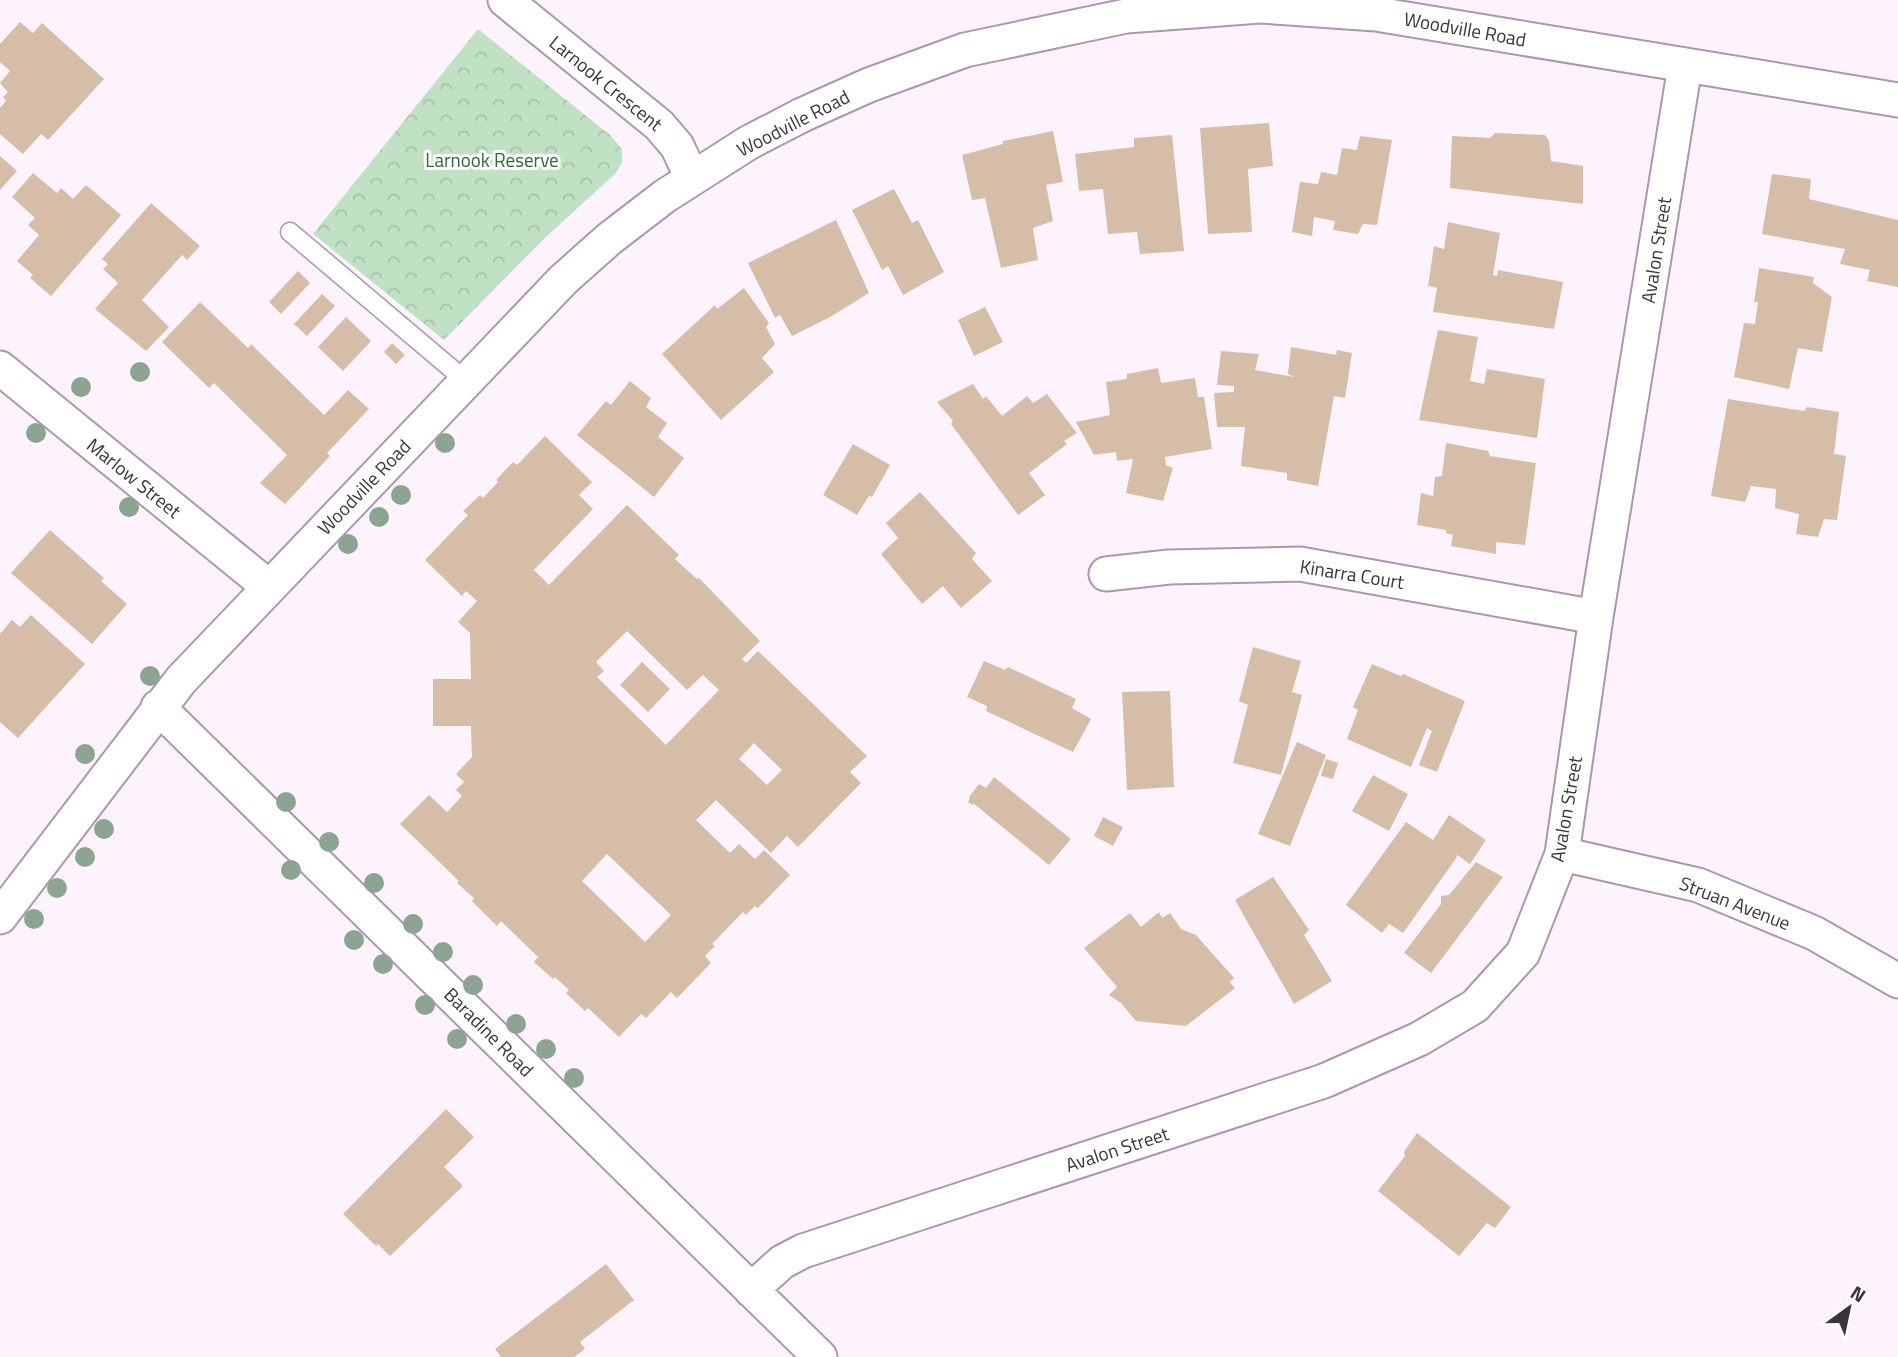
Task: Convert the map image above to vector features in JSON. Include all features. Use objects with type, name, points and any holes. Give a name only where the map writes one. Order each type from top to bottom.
[{"type":"street","name":"Larnook Crescent","points":[[505,0],[659,125],[677,146],[692,178]]},
{"type":"street","name":"Woodville Road","points":[[0,917],[158,708],[215,643],[572,272],[609,239],[692,178],[780,126],[869,85],[965,50],[1126,16],[1260,6],[1376,14],[1898,100]]},
{"type":"street","name":"Avalon Street","points":[[751,1290],[777,1265],[803,1251],[1324,1081],[1419,1039],[1475,1006],[1523,953],[1562,854],[1596,617],[1685,66]]},
{"type":"street","name":"Marlow Street","points":[[0,368],[269,587]]},
{"type":"street","name":"Kinarra Court","points":[[1106,574],[1169,567],[1300,564],[1596,617]]},
{"type":"street","name":"Baradine Road","points":[[158,708],[820,1357]]},
{"type":"street","name":"Struan Avenue","points":[[1562,854],[1698,886],[1814,933],[1898,981]]},
{"type":"lane","points":[[290,232],[466,381]]},
{"type":"green space","name":"Larnook Reserve","points":[[478,29],[610,135],[622,149],[622,163],[615,174],[546,237],[444,340],[313,234]]},
{"type":"building","points":[[20,22],[33,33],[42,23],[104,79],[48,140],[41,134],[23,154],[0,134],[0,108],[6,101],[3,97],[8,92],[0,83],[10,71],[0,62],[0,44]]},
{"type":"building","points":[[1269,123],[1273,166],[1248,169],[1252,232],[1208,234],[1200,128]]},
{"type":"building","points":[[1053,131],[1063,182],[1046,185],[1053,221],[1033,228],[1038,260],[1001,268],[985,198],[972,200],[962,155],[1003,144],[1003,141]]},
{"type":"building","points":[[1495,133],[1545,135],[1549,141],[1551,161],[1583,166],[1583,204],[1450,188],[1452,136],[1490,138]]},
{"type":"building","points":[[1172,135],[1184,251],[1140,254],[1137,232],[1108,234],[1103,189],[1079,191],[1075,154],[1134,147],[1134,138]]},
{"type":"building","points":[[1360,136],[1392,140],[1377,225],[1363,224],[1358,234],[1333,230],[1335,221],[1314,217],[1312,236],[1292,232],[1300,182],[1318,184],[1321,172],[1337,175],[1342,148],[1357,150]]},
{"type":"building","points":[[0,156],[17,171],[0,190]]},
{"type":"building","points":[[33,173],[57,193],[61,188],[73,199],[86,185],[121,215],[51,296],[30,278],[33,275],[17,261],[39,235],[28,225],[35,218],[12,197]]},
{"type":"building","points":[[1772,174],[1811,179],[1809,199],[1898,220],[1898,287],[1867,281],[1870,270],[1840,264],[1845,249],[1762,234]]},
{"type":"building","points":[[894,189],[912,223],[918,220],[944,272],[903,295],[888,266],[882,270],[852,210]]},
{"type":"building","points":[[151,203],[200,246],[187,260],[182,255],[142,300],[169,327],[146,351],[95,309],[118,283],[103,269],[108,264],[102,259]]},
{"type":"building","points":[[836,220],[869,293],[792,336],[780,315],[775,318],[748,263]]},
{"type":"building","points":[[1448,222],[1500,233],[1493,275],[1497,276],[1498,270],[1563,282],[1554,329],[1433,312],[1437,288],[1428,286],[1434,246],[1444,249]]},
{"type":"building","points":[[1759,268],[1814,277],[1813,283],[1832,297],[1822,352],[1798,348],[1789,389],[1734,377],[1744,323],[1755,324],[1758,302],[1754,302]]},
{"type":"building","points":[[298,271],[310,283],[281,314],[269,302]]},
{"type":"building","points":[[744,288],[769,323],[766,327],[775,344],[762,358],[774,372],[721,420],[662,354],[715,305],[717,309]]},
{"type":"building","points":[[322,294],[335,306],[307,336],[294,324]]},
{"type":"building","points":[[200,302],[248,348],[251,344],[324,415],[348,390],[369,409],[327,453],[330,456],[285,504],[260,483],[287,455],[214,383],[209,388],[162,342]]},
{"type":"building","points":[[985,307],[1003,342],[974,356],[958,320]]},
{"type":"building","points":[[346,317],[371,341],[343,371],[318,347]]},
{"type":"building","points":[[1438,330],[1478,337],[1470,381],[1484,384],[1487,369],[1545,379],[1537,438],[1419,420]]},
{"type":"building","points":[[392,343],[405,355],[396,364],[384,352]]},
{"type":"building","points":[[1291,347],[1336,355],[1337,350],[1352,353],[1345,398],[1334,396],[1318,486],[1287,480],[1287,473],[1241,466],[1245,427],[1217,427],[1214,393],[1234,392],[1234,386],[1217,385],[1221,351],[1259,354],[1255,370],[1294,377],[1288,374]]},
{"type":"building","points":[[1158,368],[1161,383],[1195,378],[1198,397],[1204,397],[1212,449],[1165,457],[1166,465],[1173,468],[1163,501],[1126,493],[1133,459],[1117,461],[1116,452],[1094,455],[1076,422],[1110,415],[1106,382],[1127,379],[1127,374]]},
{"type":"building","points":[[630,381],[651,398],[646,407],[667,423],[658,437],[684,458],[654,497],[577,435],[606,401],[611,405]]},
{"type":"building","points":[[973,384],[983,399],[986,396],[1002,416],[1027,396],[1033,403],[1047,394],[1077,433],[1064,441],[1067,444],[1029,473],[1045,495],[1018,515],[937,402]]},
{"type":"building","points":[[1728,399],[1804,411],[1807,407],[1839,412],[1834,454],[1846,456],[1837,520],[1824,519],[1818,537],[1796,534],[1799,514],[1775,508],[1776,489],[1751,486],[1745,502],[1711,496]]},
{"type":"building","points":[[545,436],[592,482],[579,495],[593,509],[534,570],[549,585],[627,505],[679,555],[675,559],[699,578],[760,641],[742,659],[746,663],[758,651],[867,756],[850,772],[861,783],[798,847],[787,836],[771,853],[716,800],[696,820],[730,853],[739,844],[755,859],[764,850],[790,875],[758,908],[755,906],[746,915],[743,912],[712,944],[715,946],[705,956],[711,963],[677,998],[671,992],[646,1018],[641,1014],[619,1037],[588,1008],[585,1011],[566,993],[569,990],[534,962],[538,957],[501,921],[497,926],[472,901],[474,898],[457,883],[459,881],[400,824],[429,795],[447,812],[462,796],[456,790],[464,782],[456,774],[472,757],[471,726],[433,726],[433,679],[471,679],[470,633],[458,622],[477,601],[466,591],[462,596],[425,560],[468,515],[463,511],[480,495],[483,498],[513,462],[517,465]],"holes":[[[627,631],[687,690],[703,675],[719,690],[666,745],[597,677],[604,671],[596,662]],[[754,743],[782,770],[767,785],[739,759]],[[607,854],[671,915],[645,942],[582,881]]]},
{"type":"building","points":[[1446,443],[1488,451],[1490,456],[1536,463],[1525,545],[1496,542],[1496,554],[1451,546],[1453,535],[1446,533],[1446,530],[1417,525],[1421,493],[1433,496],[1435,477],[1442,476]]},
{"type":"building","points":[[853,444],[890,465],[872,497],[869,496],[857,515],[823,495]]},
{"type":"building","points":[[920,492],[976,553],[972,559],[992,581],[961,608],[943,586],[922,604],[881,554],[898,538],[886,523]]},
{"type":"building","points":[[50,530],[104,578],[101,581],[127,604],[92,644],[11,573]]},
{"type":"building","points":[[31,615],[85,664],[18,738],[0,722],[0,634],[12,620],[20,627]]},
{"type":"building","points":[[1253,647],[1301,661],[1292,692],[1302,695],[1281,775],[1233,763],[1248,705],[1239,701]]},
{"type":"building","points":[[984,661],[1005,670],[1008,667],[1076,699],[1072,708],[1091,719],[1073,752],[986,711],[987,706],[967,697]]},
{"type":"building","points":[[642,662],[670,689],[648,712],[620,685]]},
{"type":"building","points":[[1372,664],[1401,676],[1403,674],[1465,701],[1437,772],[1419,765],[1432,731],[1427,728],[1411,767],[1347,739],[1358,710],[1353,707]]},
{"type":"building","points":[[1170,691],[1174,787],[1127,790],[1122,692]]},
{"type":"building","points":[[1297,742],[1326,755],[1290,846],[1258,834]]},
{"type":"building","points":[[1326,759],[1338,763],[1333,779],[1321,776]]},
{"type":"building","points":[[1373,775],[1408,794],[1389,831],[1352,811]]},
{"type":"building","points":[[994,777],[1071,839],[1049,865],[973,803],[968,802],[979,784],[986,788]]},
{"type":"building","points":[[1449,815],[1486,840],[1470,864],[1456,856],[1403,933],[1389,924],[1382,933],[1346,905],[1406,822],[1433,840]]},
{"type":"building","points":[[1103,817],[1123,827],[1113,846],[1094,836]]},
{"type":"building","points":[[1476,862],[1503,877],[1431,973],[1404,953],[1441,904],[1441,896],[1449,895]]},
{"type":"building","points":[[1273,877],[1309,930],[1304,935],[1332,981],[1294,1004],[1235,900]]},
{"type":"building","points":[[1159,912],[1162,918],[1170,913],[1181,929],[1196,935],[1234,978],[1230,982],[1235,988],[1186,1026],[1136,1021],[1121,1003],[1109,995],[1117,987],[1084,948],[1130,913],[1141,927]]},
{"type":"building","points":[[446,1109],[474,1137],[444,1167],[463,1186],[390,1256],[343,1214]]},
{"type":"building","points":[[1417,1133],[1511,1207],[1495,1228],[1487,1223],[1459,1256],[1378,1191],[1405,1156],[1404,1152]]},
{"type":"building","points":[[606,1264],[634,1300],[580,1342],[585,1349],[574,1357],[501,1357],[495,1349]]}]
